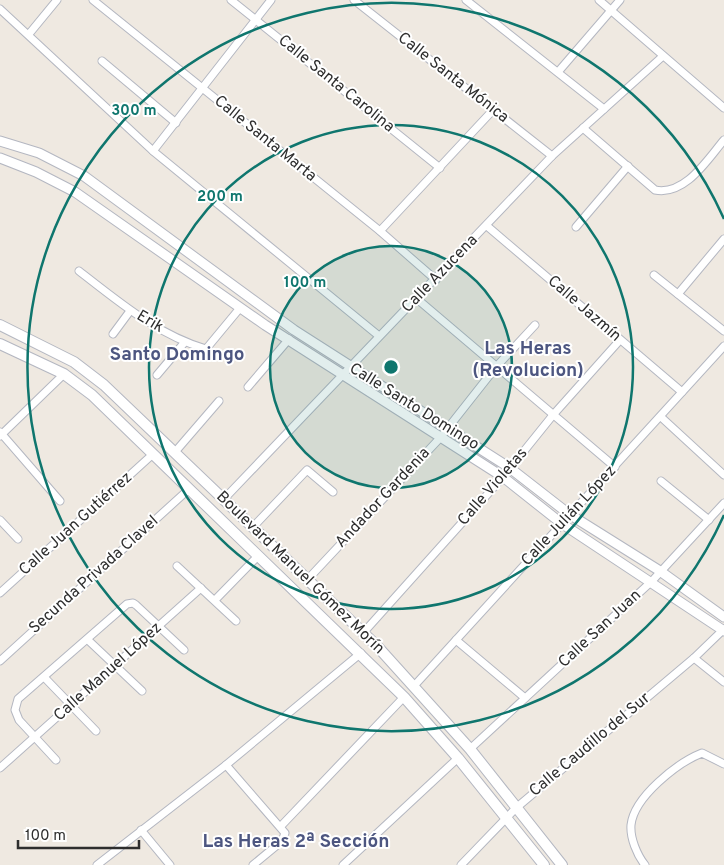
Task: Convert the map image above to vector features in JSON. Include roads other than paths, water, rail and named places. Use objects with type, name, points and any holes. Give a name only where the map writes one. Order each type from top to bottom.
[{"type":"main road","name":"Boulevard Manuel Gómez Morín","points":[[0,325],[66,357],[89,372],[364,632],[470,750],[562,865]]},
{"type":"main road","name":"Boulevard Manuel Gómez Morín","points":[[0,344],[64,374],[92,395],[361,654],[404,698],[458,758],[544,865]]},
{"type":"main road","points":[[172,473],[184,460]]},
{"type":"street","points":[[29,34],[57,0]]},
{"type":"street","name":"Calle Santa Marta","points":[[93,0],[380,231],[436,280]]},
{"type":"street","name":"Calle Santa Carolina","points":[[231,0],[440,168]]},
{"type":"street","points":[[153,151],[271,0]]},
{"type":"street","name":"Calle Santa Mónica","points":[[354,0],[552,156]]},
{"type":"street","points":[[466,0],[604,109]]},
{"type":"street","points":[[599,0],[724,108]]},
{"type":"street","points":[[558,72],[620,0]]},
{"type":"street","points":[[0,8],[153,151],[379,336]]},
{"type":"street","name":"Calle Azucena","points":[[224,499],[379,336],[436,280],[552,156],[663,56]]},
{"type":"street","points":[[102,61],[176,123]]},
{"type":"street","points":[[380,231],[494,109]]},
{"type":"street","points":[[583,128],[655,190],[666,192],[694,175],[724,140]]},
{"type":"street","name":"Calle Santo Domingo","points":[[0,141],[39,153],[84,176],[294,330],[510,468],[570,514],[660,571],[724,616]]},
{"type":"street","name":"Calle Santo Domingo","points":[[0,158],[36,172],[75,192],[240,308],[503,477],[562,523],[652,580],[724,630]]},
{"type":"street","points":[[576,227],[628,166]]},
{"type":"street","name":"Calle Jazmín","points":[[487,226],[682,392]]},
{"type":"street","points":[[678,294],[724,239]]},
{"type":"street","name":"Erik","points":[[80,272],[130,311],[184,342],[206,350],[240,308]]},
{"type":"street","points":[[654,275],[724,331]]},
{"type":"street","points":[[416,298],[614,466]]},
{"type":"street","points":[[113,334],[130,311]]},
{"type":"street","name":"Andador Gardenia","points":[[308,579],[440,438],[496,367],[535,325]]},
{"type":"street","points":[[248,387],[289,339]]},
{"type":"street","name":"Calle Violetas","points":[[364,632],[503,477],[553,415],[620,340]]},
{"type":"street","points":[[156,375],[184,342]]},
{"type":"street","name":"Calle Julián López","points":[[414,686],[724,346]]},
{"type":"street","points":[[60,501],[1,434],[64,374]]},
{"type":"street","points":[[175,452],[219,401]]},
{"type":"street","points":[[660,417],[724,475]]},
{"type":"street","name":"Calle Juan Gutiérrez","points":[[0,593],[153,454]]},
{"type":"street","points":[[254,527],[307,470],[332,492]]},
{"type":"street","points":[[661,481],[709,520]]},
{"type":"street","name":"Secunda Privada Clavel","points":[[0,661],[188,489]]},
{"type":"street","name":"Calle San Juan","points":[[470,750],[652,580],[724,503]]},
{"type":"street","points":[[0,520],[18,539]]},
{"type":"street","points":[[215,600],[258,556]]},
{"type":"street","points":[[177,566],[236,621]]},
{"type":"street","name":"Calle Manuel López","points":[[0,768],[201,588]]},
{"type":"street","points":[[56,760],[19,720],[15,710],[18,699],[88,640],[127,604],[133,603],[184,650]]},
{"type":"street","name":"Calle Caudillo del Sur","points":[[460,865],[516,808],[694,658],[724,630]]},
{"type":"street","points":[[88,640],[142,691]]},
{"type":"street","points":[[456,640],[525,698]]},
{"type":"street","points":[[98,865],[226,765],[361,654]]},
{"type":"street","points":[[694,658],[724,682]]},
{"type":"street","points":[[44,677],[96,731]]},
{"type":"street","points":[[281,826],[404,698]]},
{"type":"street","points":[[645,865],[632,838],[631,826],[633,816],[653,787],[670,771],[702,753],[724,764]]},
{"type":"street","points":[[343,865],[458,758]]},
{"type":"street","points":[[226,765],[281,826],[285,833],[282,841],[253,865]]},
{"type":"street","points":[[141,830],[170,865]]},
{"type":"district","name":"Santo Domingo","points":[[177,355]]},
{"type":"district","name":"Las Heras (Revolucion)","points":[[528,360]]},
{"type":"district","name":"Las Heras 2ª Sección","points":[[296,842]]}]
